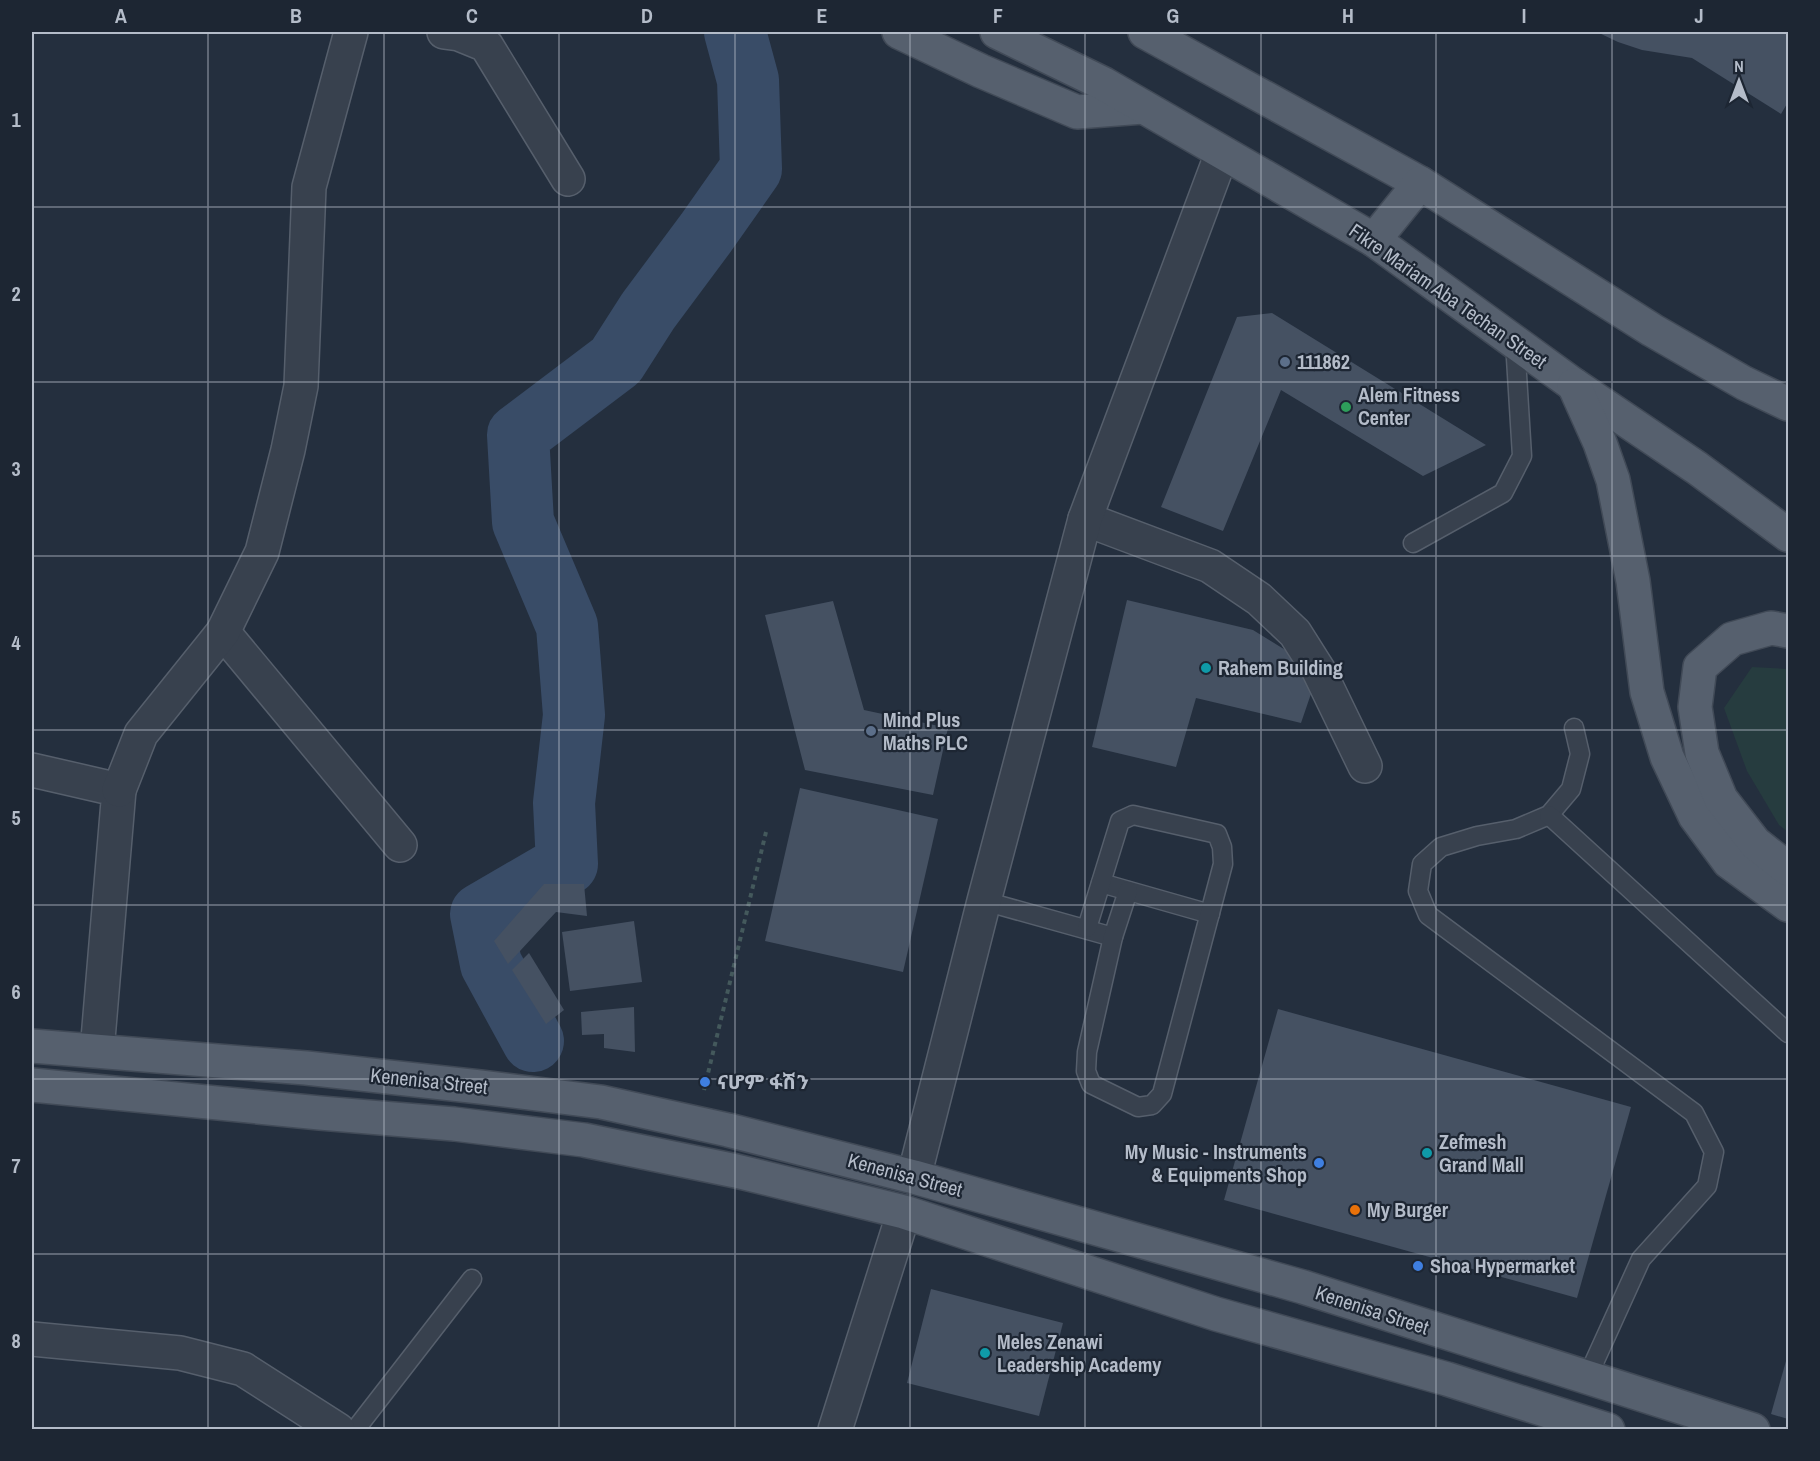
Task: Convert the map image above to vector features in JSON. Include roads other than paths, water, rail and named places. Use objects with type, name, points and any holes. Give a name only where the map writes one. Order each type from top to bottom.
[{"type":"main road","points":[[899,32],[981,71],[1077,112],[1143,107]]},
{"type":"main road","name":"Fikre Mariam Aba Techan Street","points":[[997,32],[1104,84],[1374,240],[1574,385],[1697,468],[1788,535]]},
{"type":"main road","points":[[1145,32],[1420,183],[1652,330],[1744,383],[1788,404]]},
{"type":"main road","points":[[1374,240],[1420,183]]},
{"type":"main road","points":[[1574,385],[1600,443],[1613,480],[1633,581],[1647,692],[1667,757],[1695,816],[1729,862],[1788,905]]},
{"type":"main road","points":[[1788,631],[1771,627],[1732,639],[1700,667],[1695,707],[1702,753],[1722,800],[1755,843],[1788,869]]},
{"type":"main road","name":"Kenenisa Street","points":[[32,1046],[306,1068],[480,1087],[601,1102],[696,1123],[914,1177],[1302,1287],[1753,1430]]},
{"type":"main road","name":"Kenenisa Street","points":[[32,1085],[454,1124],[584,1140],[736,1172],[904,1212],[1216,1314],[1447,1379],[1608,1430]]},
{"type":"street","points":[[97,1051],[119,790],[141,734],[223,632],[262,552],[288,450],[301,386],[309,187],[351,32]]},
{"type":"street","points":[[444,32],[459,34],[486,45],[568,179]]},
{"type":"street","points":[[914,1177],[1085,519],[1222,153]]},
{"type":"street","points":[[1085,519],[1210,566],[1260,599],[1295,633],[1319,671],[1365,766]]},
{"type":"street","points":[[223,632],[400,845]]},
{"type":"street","points":[[32,770],[119,790]]},
{"type":"street","points":[[835,1430],[904,1212]]},
{"type":"street","points":[[32,1339],[180,1353],[243,1369],[338,1430]]},
{"type":"lane","points":[[1413,543],[1503,493],[1522,456],[1515,342]]},
{"type":"lane","points":[[1574,728],[1580,754],[1571,789],[1549,815],[1516,829],[1477,836],[1441,847],[1422,864],[1418,891],[1428,915],[1694,1113],[1714,1152],[1707,1186],[1641,1258],[1587,1378]]},
{"type":"lane","points":[[1087,928],[1120,821],[1133,815],[1217,834],[1222,847],[1223,864],[1162,1094],[1152,1105],[1138,1107],[1091,1084],[1086,1071],[1087,1052],[1113,937],[1128,891]]},
{"type":"lane","points":[[1549,815],[1788,1033]]},
{"type":"lane","points":[[1101,883],[1210,914]]},
{"type":"lane","points":[[984,901],[1113,937]]},
{"type":"lane","points":[[355,1430],[472,1279]]},
{"type":"waterway","points":[[533,1041],[491,964],[481,914],[567,864],[564,803],[574,715],[567,626],[523,522],[518,435],[616,361],[648,311],[751,169],[748,80],[735,32]]},
{"type":"place","name":"111862","points":[[1285,362]]},
{"type":"place","name":"Alem Fitness Center","points":[[1346,407]]},
{"type":"place","name":"Rahem Building","points":[[1206,668]]},
{"type":"place","name":"Mind Plus Maths PLC","points":[[871,731]]},
{"type":"place","name":"ናሆም ፋሽን","points":[[705,1082]]},
{"type":"place","name":"Zefmesh Grand Mall","points":[[1427,1153]]},
{"type":"place","name":"My Music - Instruments & Equipments Shop","points":[[1319,1163]]},
{"type":"place","name":"My Burger","points":[[1355,1210]]},
{"type":"place","name":"Shoa Hypermarket","points":[[1418,1266]]},
{"type":"place","name":"Meles Zenawi Leadership Academy","points":[[985,1353]]}]
